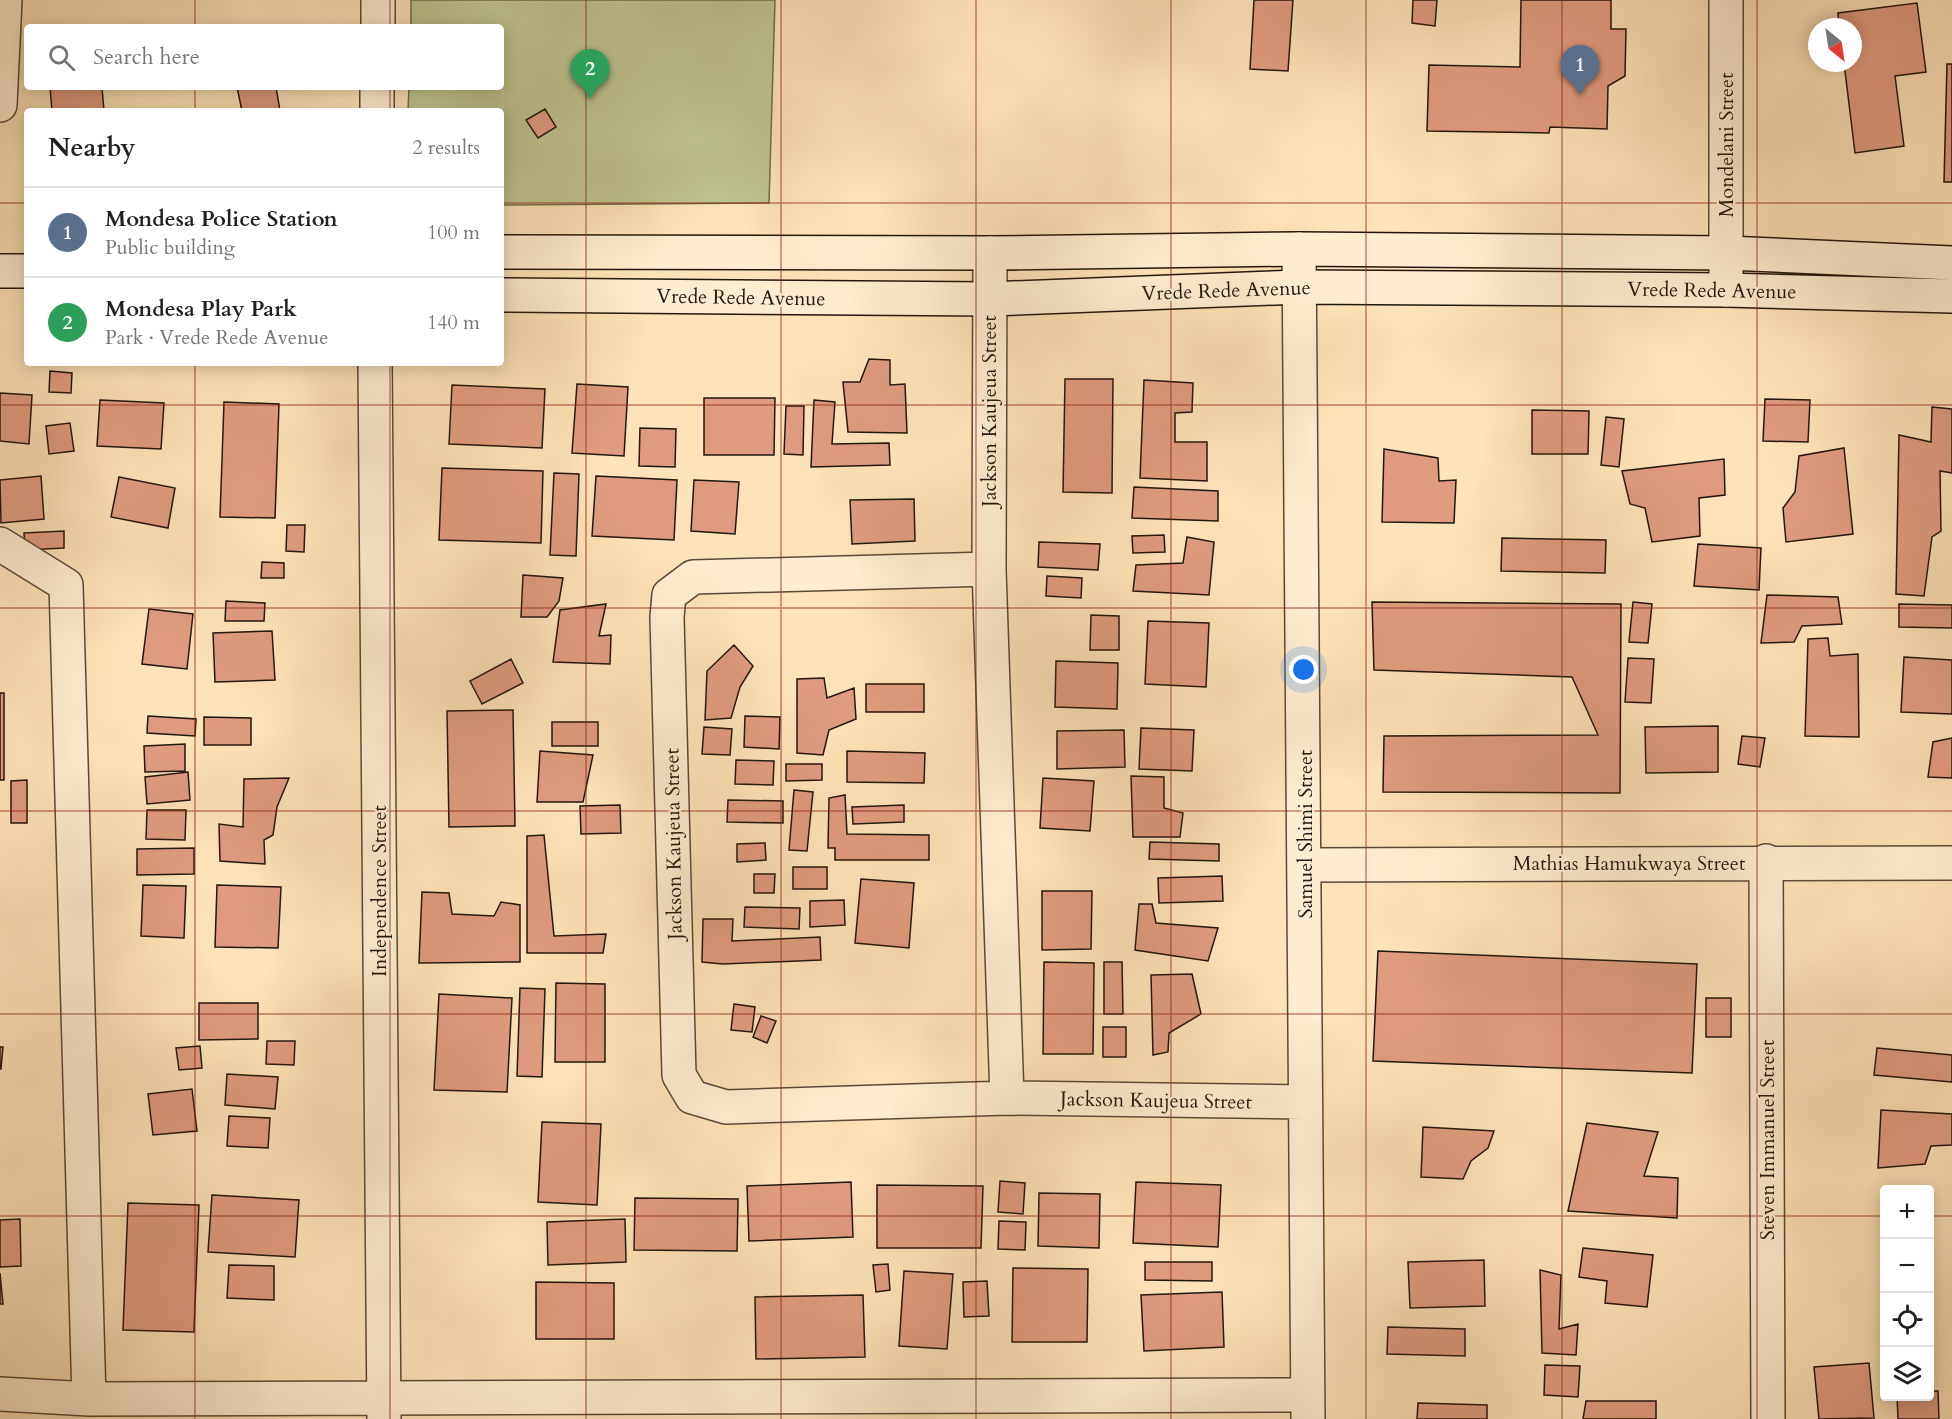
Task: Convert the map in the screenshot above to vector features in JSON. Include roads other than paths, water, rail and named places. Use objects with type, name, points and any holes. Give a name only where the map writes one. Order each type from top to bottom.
[{"type":"street","points":[[0,105],[5,0]]},
{"type":"street","points":[[378,0],[378,24]]},
{"type":"street","name":"Mondelani Street","points":[[1726,0],[1726,290]]},
{"type":"street","points":[[377,90],[377,108]]},
{"type":"street","name":"Vrede Rede Avenue","points":[[504,252],[990,254],[1299,249],[1727,253],[1952,263]]},
{"type":"street","name":"Samuel Shimi Street","points":[[1299,249],[1306,865],[1304,1102],[1308,1407]]},
{"type":"street","name":"Jackson Kaujeua Street","points":[[990,254],[989,569],[1007,1098]]},
{"type":"street","points":[[0,271],[24,271]]},
{"type":"street","name":"Vrede Rede Avenue","points":[[504,295],[989,299],[1299,287],[1726,290],[1952,296]]},
{"type":"street","name":"Independence Street","points":[[375,366],[383,1408]]},
{"type":"street","points":[[0,544],[66,585],[89,1399]]},
{"type":"street","name":"Jackson Kaujeua Street","points":[[989,569],[693,577],[669,595],[667,617],[679,1075],[692,1097],[726,1107],[1007,1098],[1304,1102]]},
{"type":"street","name":"Mathias Hamukwaya Street","points":[[1306,865],[1766,861],[1952,863]]},
{"type":"street","name":"Steven Immanuel Street","points":[[1766,861],[1768,1419]]},
{"type":"street","points":[[0,1394],[383,1408],[1308,1407]]},
{"type":"place","name":"Mondesa Police Station","points":[[1580,95]]},
{"type":"place","name":"Mondesa Play Park","points":[[590,99]]}]
